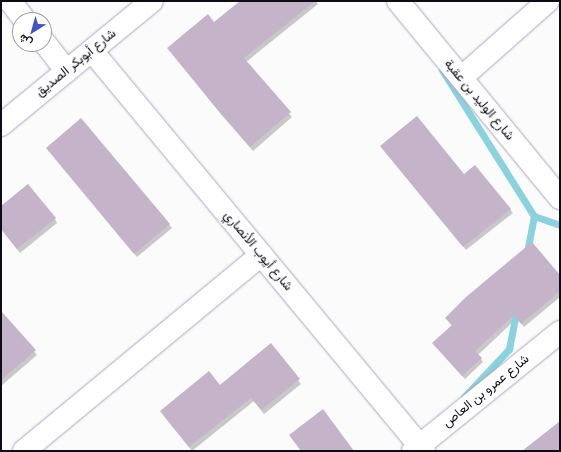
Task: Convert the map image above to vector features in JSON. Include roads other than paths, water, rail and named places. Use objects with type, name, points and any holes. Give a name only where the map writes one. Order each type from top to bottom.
[{"type":"street","points":[[10,1],[19,12]]},
{"type":"street","name":"شارع أبوبكر الصديق","points":[[1,125],[152,1]]},
{"type":"street","name":"شارع الوليد بن عقبة","points":[[398,1],[560,198]]},
{"type":"street","points":[[460,78],[548,1]]},
{"type":"street","name":"شارع أيوب الأنصاري","points":[[92,51],[419,449]]},
{"type":"street","points":[[52,52],[67,71]]},
{"type":"street","points":[[24,451],[261,255]]},
{"type":"street","name":"شارع عمرو بن العاص","points":[[419,449],[560,332]]},
{"type":"waterway","points":[[442,70],[534,216],[527,253]]},
{"type":"waterway","points":[[534,216],[560,225]]},
{"type":"waterway","points":[[464,397],[509,349],[517,308]]}]
